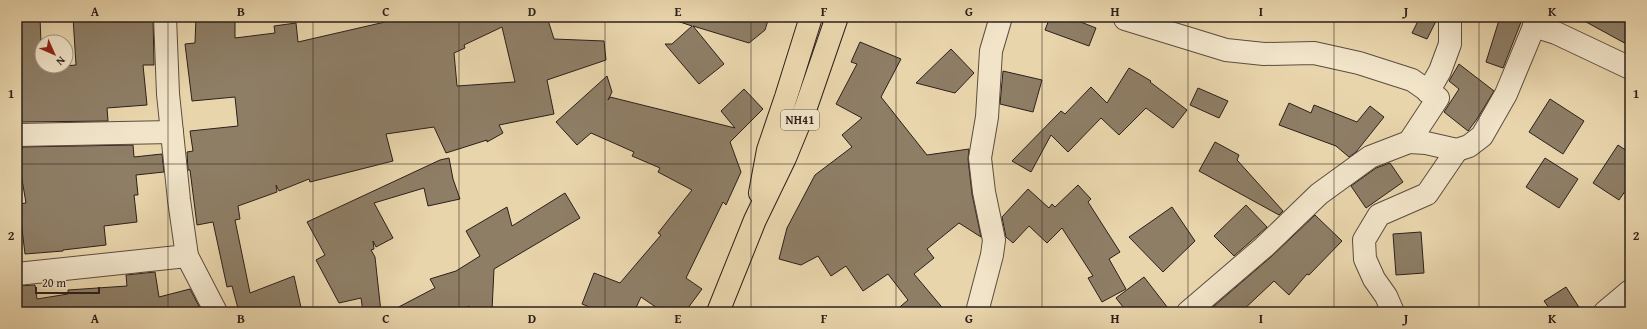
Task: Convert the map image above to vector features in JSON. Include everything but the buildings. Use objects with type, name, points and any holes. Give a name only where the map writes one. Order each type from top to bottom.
[{"type":"highway","name":"NH41","points":[[755,220],[768,150],[811,17]]},
{"type":"highway","name":"NH41","points":[[718,312],[755,220],[785,158],[806,107],[837,17]]},
{"type":"street","points":[[165,17],[168,94],[179,200],[187,256],[216,312]]},
{"type":"street","points":[[977,312],[992,255],[994,240],[984,192],[980,158],[987,117],[991,51],[1001,17]]},
{"type":"street","points":[[1428,92],[1440,71],[1450,44],[1450,17]]},
{"type":"street","points":[[1125,19],[1226,50],[1264,54],[1314,53],[1351,61],[1412,80],[1438,98],[1409,142]]},
{"type":"street","points":[[1188,312],[1264,247],[1326,189],[1370,157],[1409,142],[1426,143],[1457,150],[1469,146],[1482,136],[1506,94],[1536,21],[1556,33],[1630,68]]},
{"type":"street","points":[[17,136],[172,132]]},
{"type":"street","points":[[1393,312],[1386,296],[1374,279],[1365,259],[1364,240],[1379,215],[1427,194],[1457,150]]},
{"type":"street","points":[[17,274],[187,256]]},
{"type":"street","points":[[1605,312],[1630,291]]}]
